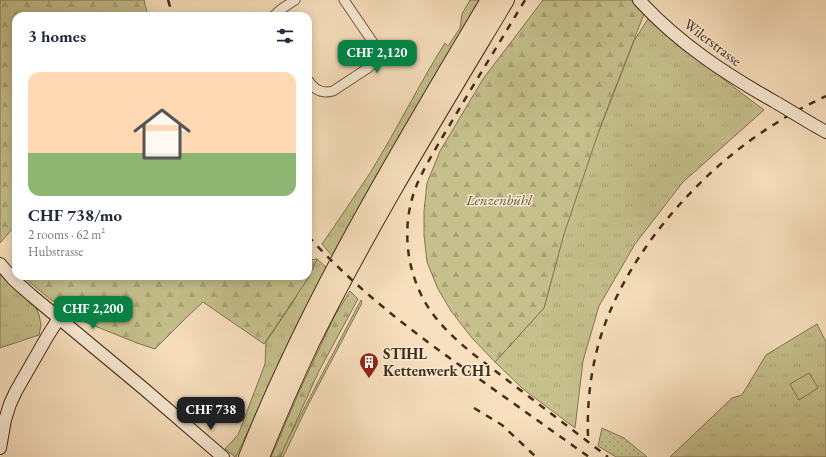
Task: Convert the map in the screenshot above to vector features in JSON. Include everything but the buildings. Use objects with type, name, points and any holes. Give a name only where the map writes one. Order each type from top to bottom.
[{"type":"highway","points":[[247,457],[282,375],[327,284],[402,146],[490,0]]},
{"type":"highway","points":[[261,457],[305,356],[358,253],[400,177],[506,0]]},
{"type":"street","points":[[278,12],[295,0]]},
{"type":"street","points":[[312,86],[320,91],[333,91],[371,66],[375,60],[376,52],[374,44],[344,0]]},
{"type":"street","name":"Wilerstrasse","points":[[639,0],[661,22],[702,56],[732,77],[826,132]]},
{"type":"street","points":[[0,264],[12,278]]},
{"type":"street","points":[[14,280],[222,456]]},
{"type":"street","points":[[0,448],[5,420],[10,404],[16,391],[59,318]]},
{"type":"green space","points":[[0,0],[144,0],[147,12],[12,12],[12,229],[0,243]]},
{"type":"green space","points":[[470,0],[482,0],[333,257],[322,244],[370,173],[445,43],[448,46],[460,28],[462,14]]},
{"type":"green space","name":"Lenzenbühl","points":[[543,0],[631,0],[644,14],[601,125],[564,234],[544,308],[495,362],[472,338],[451,311],[438,289],[427,262],[424,235],[424,211],[427,183],[440,151],[483,79]]},
{"type":"green space","points":[[648,19],[764,110],[683,182],[635,244],[599,306],[583,361],[575,428],[523,389],[495,362],[544,308],[574,195],[634,41]]},
{"type":"green space","points":[[317,259],[327,268],[235,457],[225,449],[238,435],[265,364],[266,342],[293,302],[305,280],[312,280],[312,268]]},
{"type":"green space","points":[[317,259],[312,270],[312,260]]},
{"type":"green space","points":[[0,264],[12,276],[12,280],[16,280],[31,295],[39,315],[41,325],[39,335],[0,348]]},
{"type":"green space","points":[[27,280],[307,280],[264,344],[203,302],[155,349],[80,320],[59,318],[63,307],[50,299]]},
{"type":"green space","points":[[350,291],[358,299],[319,371],[280,457],[271,457],[334,317]]},
{"type":"green space","points":[[361,300],[362,303],[307,407],[283,457],[280,457],[286,443]]},
{"type":"green space","points":[[817,324],[826,342],[826,457],[670,457],[732,398],[742,395],[766,355]]},
{"type":"green space","points":[[809,373],[818,388],[799,400],[790,384]]},
{"type":"green space","points":[[602,428],[624,438],[647,457],[616,457],[598,446]]},
{"type":"railway","points":[[168,0],[172,12]]},
{"type":"railway","points":[[525,0],[437,146],[418,182],[412,198],[407,231],[410,264],[422,296],[434,316],[449,333],[472,353],[608,457]]},
{"type":"railway","points":[[588,436],[590,391],[598,346],[609,313],[625,280],[645,248],[668,218],[693,190],[720,164],[749,141],[778,122],[826,96]]},
{"type":"railway","points":[[312,240],[347,275],[409,328],[589,457]]},
{"type":"railway","points":[[474,408],[502,425],[536,457]]},
{"type":"place","name":"STIHL Kettenwerk CH1","points":[[369,379]]}]
